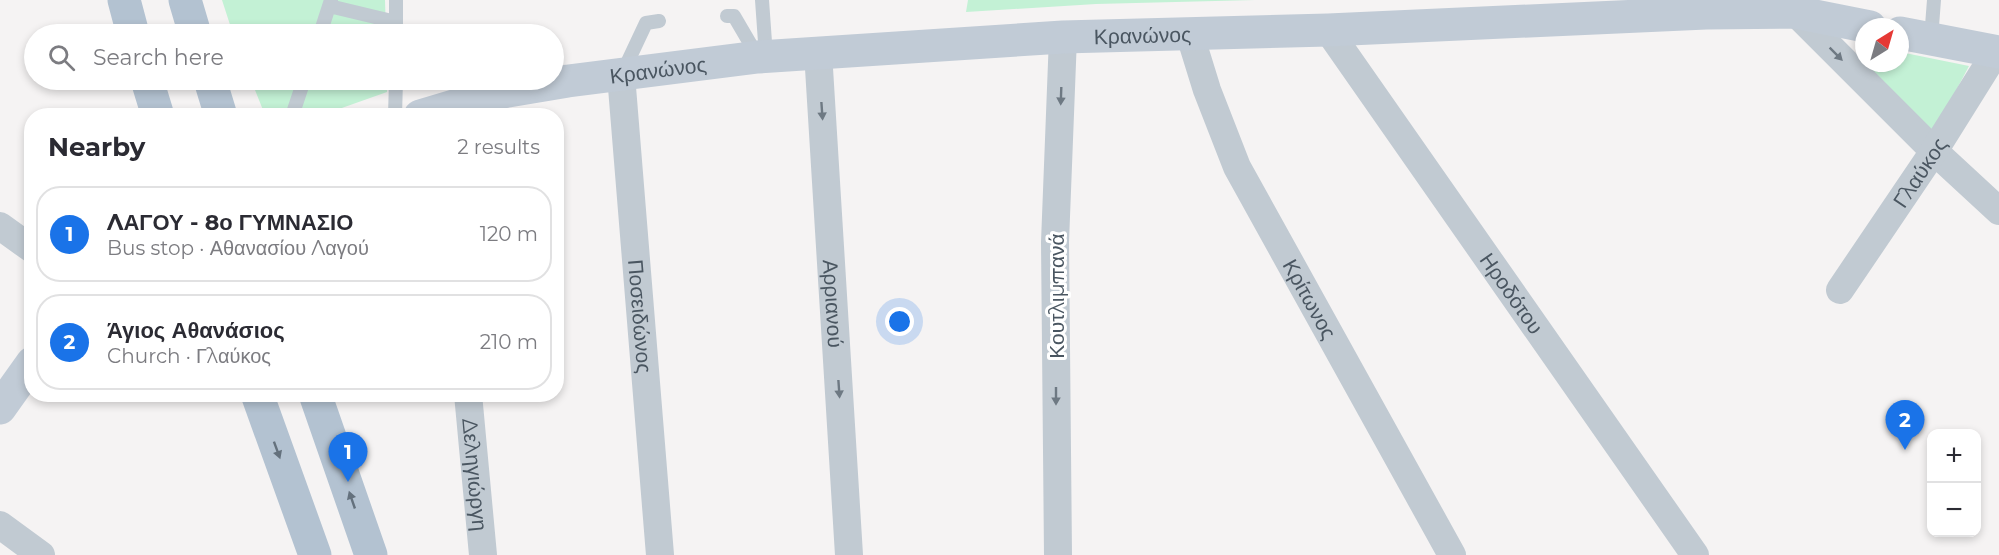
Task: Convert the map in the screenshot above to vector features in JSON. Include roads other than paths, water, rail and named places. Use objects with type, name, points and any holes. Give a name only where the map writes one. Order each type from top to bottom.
[{"type":"main road","points":[[124,0],[130,24]]},
{"type":"main road","points":[[185,0],[192,24]]},
{"type":"main road","points":[[150,90],[156,108]]},
{"type":"main road","points":[[213,90],[219,108]]},
{"type":"main road","points":[[260,402],[315,555]]},
{"type":"main road","points":[[318,402],[371,555]]},
{"type":"street","name":"Κρανώνος","points":[[564,83],[762,57],[1063,37],[1190,35],[1694,14],[1795,12],[1855,24]]},
{"type":"street","points":[[1795,12],[1934,151],[1999,211]]},
{"type":"street","name":"Ηροδότου","points":[[1328,30],[1695,555]]},
{"type":"street","name":"Κρίτωνος","points":[[1190,35],[1207,90],[1237,167],[1452,555]]},
{"type":"street","points":[[1915,36],[1998,52]]},
{"type":"street","name":"Κουτλιμπανά","points":[[1058,555],[1055,242],[1063,37]]},
{"type":"street","name":"Αρριανού","points":[[818,52],[849,555]]},
{"type":"street","name":"Γλαύκος","points":[[1840,290],[1998,52]]},
{"type":"street","name":"Ποσειδώνος","points":[[621,75],[660,555]]},
{"type":"street","name":"Κρανώνος","points":[[450,108],[497,93],[518,90]]},
{"type":"street","points":[[0,226],[24,243]]},
{"type":"street","points":[[0,408],[24,374]]},
{"type":"street","name":"Δεληγιώργη","points":[[469,402],[483,555]]},
{"type":"street","points":[[0,525],[41,555]]},
{"type":"lane","points":[[396,0],[396,24]]},
{"type":"lane","points":[[762,0],[762,57]]},
{"type":"lane","points":[[1915,36],[1934,0]]},
{"type":"lane","points":[[323,24],[330,3],[385,24]]},
{"type":"lane","points":[[727,16],[734,16],[762,57]]},
{"type":"lane","points":[[621,75],[646,23],[658,21]]},
{"type":"lane","points":[[295,108],[301,90]]},
{"type":"lane","points":[[395,108],[396,90]]},
{"type":"place","name":"Άγιος Αθανάσιος","points":[[1905,450]]},
{"type":"place","name":"ΛΑΓΟΥ - 8ο ΓΥΜΝΑΣΙΟ","points":[[348,482]]}]
